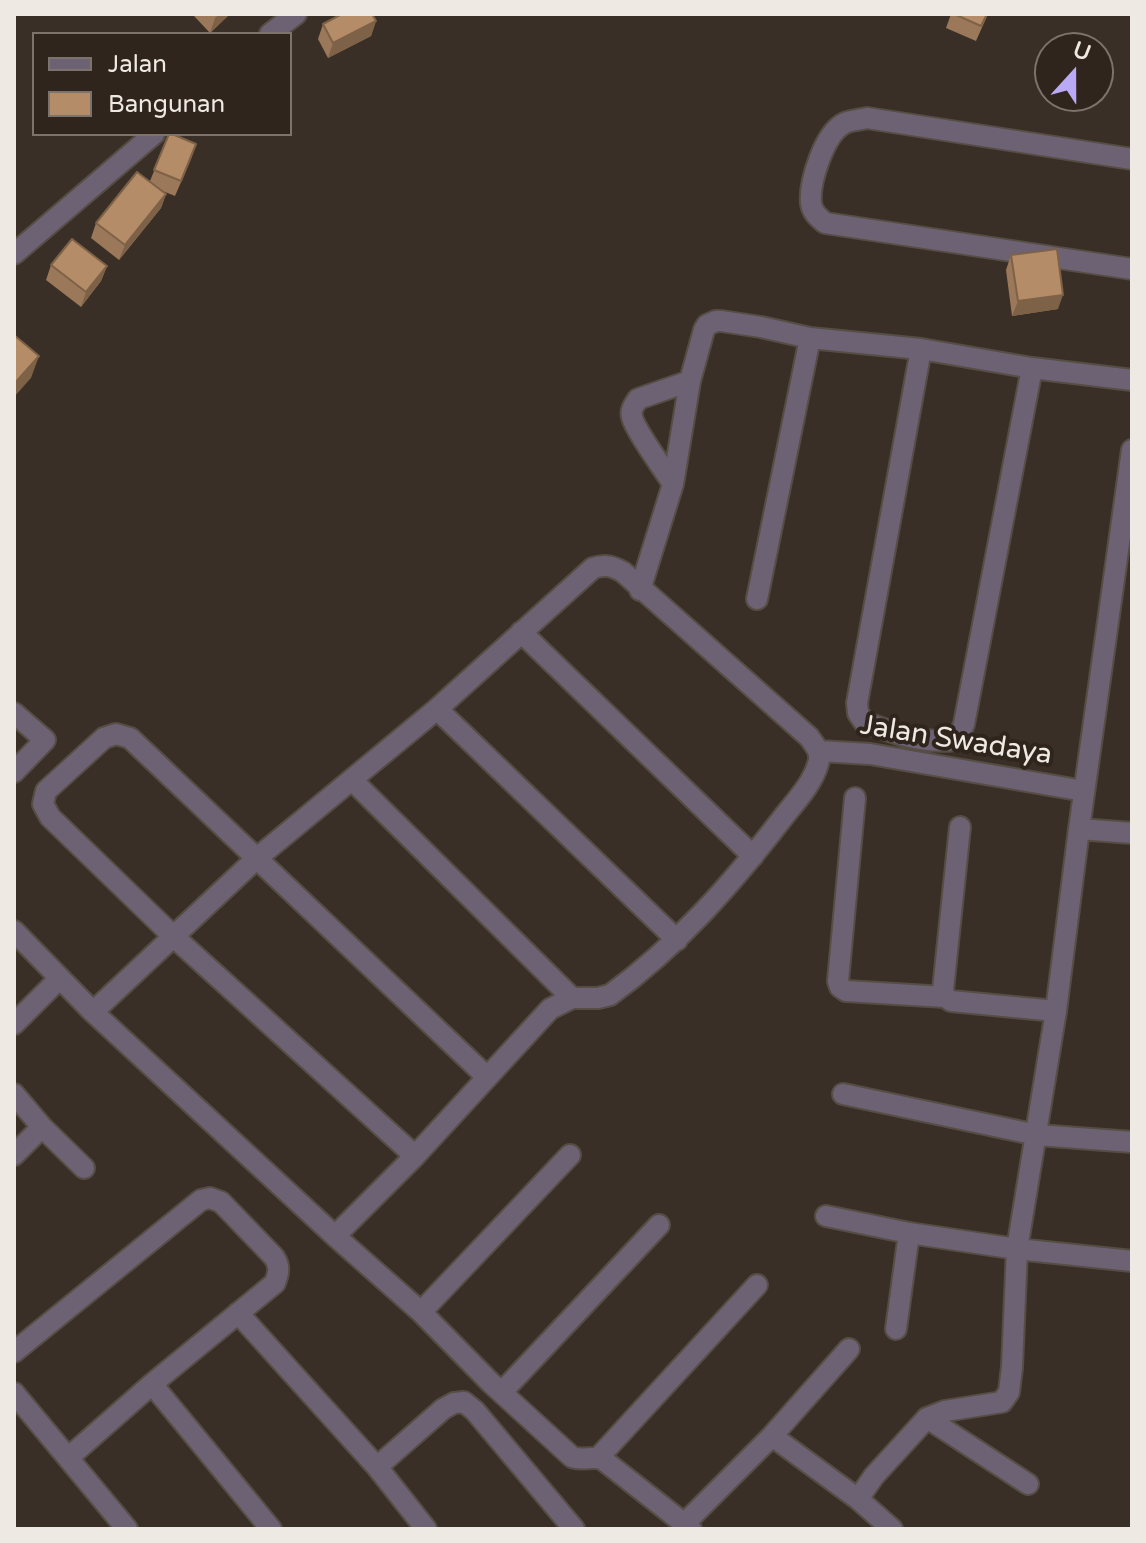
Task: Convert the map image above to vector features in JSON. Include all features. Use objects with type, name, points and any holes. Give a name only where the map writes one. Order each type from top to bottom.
[{"type":"street","points":[[269,25],[296,14]]},
{"type":"street","points":[[1132,159],[867,118],[844,123],[830,135],[817,162],[811,202],[815,214],[825,223],[1132,269]]},
{"type":"street","points":[[14,254],[152,136]]},
{"type":"street","points":[[640,590],[673,484],[690,381],[704,330],[716,321],[810,338],[921,349],[1032,368],[1132,380]]},
{"type":"street","points":[[757,599],[810,338]]},
{"type":"street","points":[[921,349],[857,703],[858,713],[864,722],[919,741],[955,740],[964,724],[1032,368]]},
{"type":"street","points":[[673,484],[631,413],[638,399],[690,381]]},
{"type":"street","points":[[858,1499],[874,1476],[927,1418],[945,1411],[1002,1402],[1009,1392],[1017,1249],[1056,1011],[1132,450]]},
{"type":"street","points":[[93,1012],[257,858],[437,709],[593,568],[604,564],[623,572],[809,737],[819,751],[819,763],[805,789],[753,856],[677,940],[610,995],[572,998],[550,1009],[415,1156],[335,1236]]},
{"type":"street","points":[[521,632],[753,856]]},
{"type":"street","points":[[437,709],[677,940]]},
{"type":"street","points":[[14,713],[45,740],[14,772]]},
{"type":"street","points":[[415,1156],[173,936],[50,817],[43,804],[46,791],[104,738],[116,734],[130,738],[486,1076]]},
{"type":"street","name":"Jalan Swadaya","points":[[819,751],[870,754],[1084,791]]},
{"type":"street","points":[[352,780],[572,998]]},
{"type":"street","points":[[855,798],[838,981],[840,987],[846,991],[945,997],[951,1001],[1056,1011]]},
{"type":"street","points":[[945,997],[943,990],[960,827]]},
{"type":"street","points":[[1079,829],[1132,833]]},
{"type":"street","points":[[14,931],[93,1012],[421,1312],[572,1457],[578,1460],[602,1459],[687,1527],[849,1349]]},
{"type":"street","points":[[14,1024],[60,978]]},
{"type":"street","points":[[14,1094],[84,1168]]},
{"type":"street","points":[[843,1094],[1037,1135],[1132,1142]]},
{"type":"street","points":[[14,1155],[42,1127]]},
{"type":"street","points":[[421,1312],[570,1155]]},
{"type":"street","points":[[14,1352],[201,1200],[210,1198],[221,1202],[278,1264],[275,1283],[68,1458]]},
{"type":"street","points":[[826,1216],[909,1233],[1017,1249],[1132,1261]]},
{"type":"street","points":[[502,1392],[659,1225]]},
{"type":"street","points":[[896,1329],[909,1233]]},
{"type":"street","points":[[598,1458],[757,1285]]},
{"type":"street","points":[[238,1313],[377,1467],[426,1529]]},
{"type":"street","points":[[152,1384],[271,1529]]},
{"type":"street","points":[[14,1393],[127,1529]]},
{"type":"street","points":[[377,1467],[443,1409],[464,1402],[475,1411],[574,1529]]},
{"type":"street","points":[[927,1418],[1028,1484]]},
{"type":"street","points":[[772,1436],[858,1499],[892,1529]]},
{"type":"building","points":[[342,14],[372,14],[376,21],[333,43],[323,24]]},
{"type":"building","points":[[954,14],[987,14],[981,26]]},
{"type":"building","points":[[168,136],[196,144],[181,181],[154,170]]},
{"type":"building","points":[[137,172],[166,194],[125,245],[96,223]]},
{"type":"building","points":[[72,239],[107,266],[86,292],[51,265]]},
{"type":"building","points":[[1057,249],[1063,295],[1018,301],[1011,255]]},
{"type":"building","points":[[14,335],[39,356],[14,384]]}]
